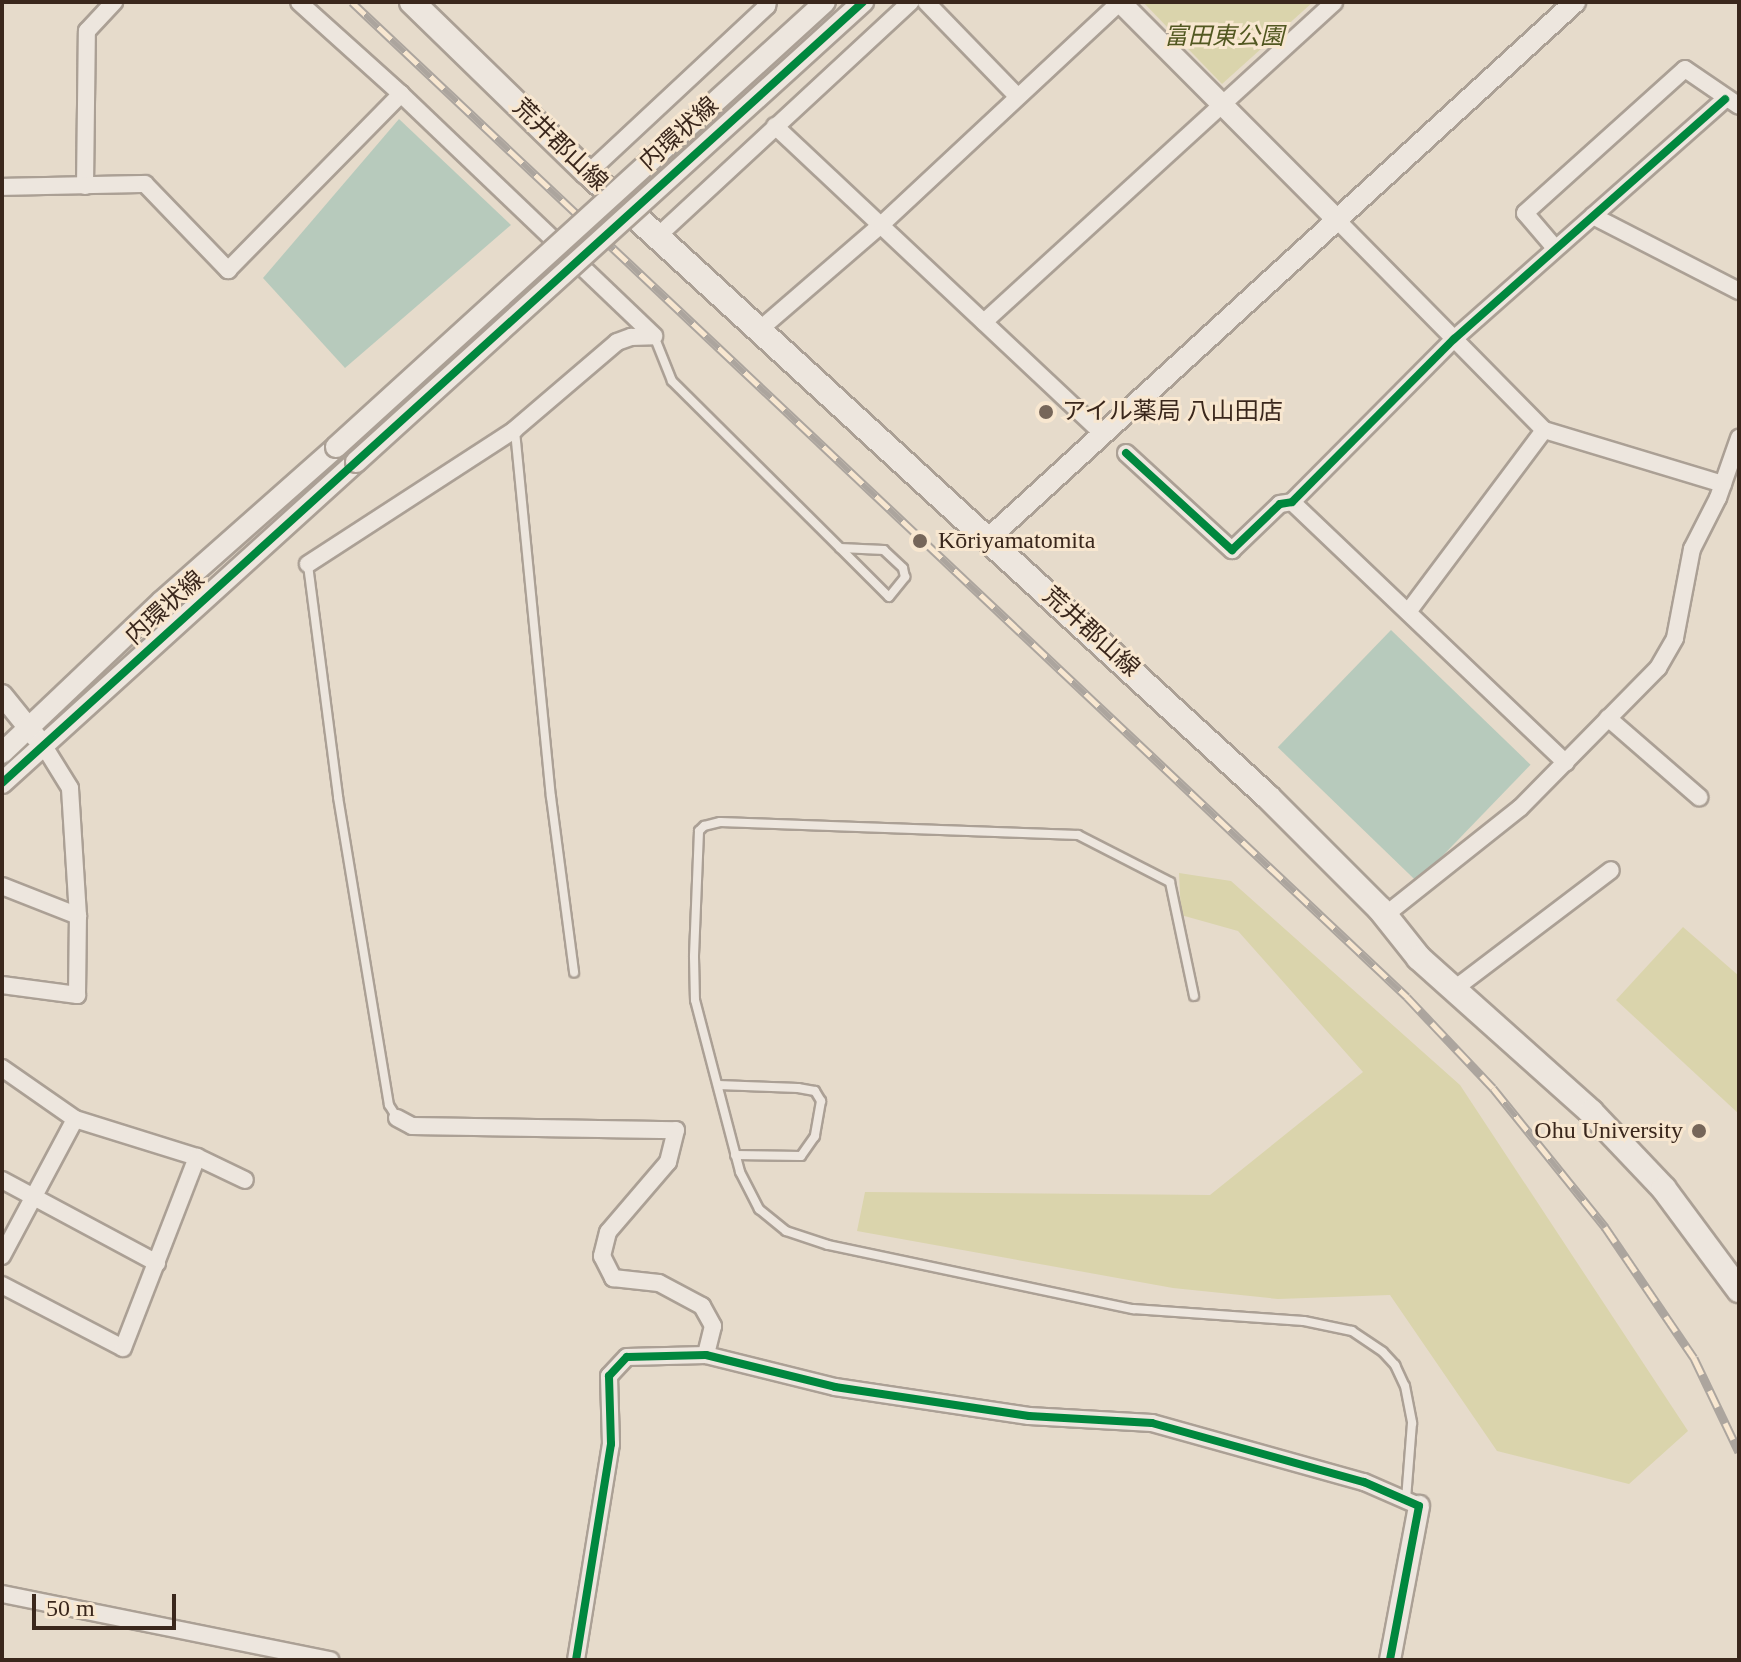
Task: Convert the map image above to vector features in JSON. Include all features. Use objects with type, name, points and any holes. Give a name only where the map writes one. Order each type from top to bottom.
[{"type":"main road","name":"荒井郡山線","points":[[412,2],[588,173],[659,235],[758,331],[1268,797],[1384,916],[1419,958],[1591,1112],[1664,1189],[1739,1290]]},
{"type":"street","points":[[85,186],[87,31],[114,2]]},
{"type":"street","points":[[299,2],[401,94],[654,336]]},
{"type":"street","points":[[588,173],[768,2]]},
{"type":"street","name":"内環状線","points":[[2,753],[161,602],[825,2]]},
{"type":"street","name":"内環状線","points":[[2,783],[863,2]]},
{"type":"street","points":[[659,235],[911,2]]},
{"type":"street","points":[[926,2],[1017,96]]},
{"type":"street","points":[[758,331],[882,224],[1120,2],[1544,430],[1723,484]]},
{"type":"street","points":[[984,322],[1334,2]]},
{"type":"street","points":[[988,539],[1575,2]]},
{"type":"street","points":[[1126,453],[1232,550],[1280,504],[1292,502],[1454,339],[1555,248],[1732,103],[1685,69],[1525,213],[1555,248]]},
{"type":"street","points":[[2,187],[145,184],[228,270],[401,94]]},
{"type":"street","points":[[775,126],[1104,435]]},
{"type":"street","points":[[1593,216],[1739,291]]},
{"type":"street","points":[[308,564],[514,430],[617,342],[631,337],[654,336]]},
{"type":"street","points":[[1408,612],[1544,430]]},
{"type":"street","points":[[1384,916],[1520,808],[1649,678],[1668,653],[1680,620],[1692,549],[1735,466],[1739,438]]},
{"type":"street","points":[[1292,502],[1566,763]]},
{"type":"street","points":[[2,695],[44,746],[70,788],[78,916],[77,995],[2,985]]},
{"type":"street","points":[[1608,718],[1699,797]]},
{"type":"street","points":[[1453,990],[1611,870]]},
{"type":"street","points":[[2,886],[78,916]]},
{"type":"street","points":[[2,1068],[75,1119],[197,1157],[245,1180]]},
{"type":"street","points":[[397,1118],[412,1126],[676,1130],[668,1162],[608,1232],[602,1256],[613,1278],[659,1283],[702,1306],[713,1326],[706,1355]]},
{"type":"street","points":[[2,1256],[75,1119]]},
{"type":"street","points":[[2,1285],[123,1348],[197,1157]]},
{"type":"street","points":[[2,1180],[157,1263]]},
{"type":"street","points":[[576,1660],[611,1444],[609,1376],[627,1357],[706,1355],[835,1387],[1029,1416],[1152,1423],[1364,1482],[1413,1504],[1390,1660]]},
{"type":"street","points":[[2,1594],[330,1660]]},
{"type":"lane","points":[[654,336],[672,381],[889,597],[905,577],[903,568],[884,550],[840,548]]},
{"type":"lane","points":[[514,430],[551,797],[574,972]]},
{"type":"lane","points":[[308,564],[338,797],[389,1105],[397,1118]]},
{"type":"lane","points":[[1194,996],[1170,882],[1078,835],[715,823],[699,831],[694,984],[735,1155],[759,1209],[786,1231],[803,1238],[1133,1309],[1304,1321],[1352,1331],[1389,1359],[1405,1386],[1412,1423],[1413,1504]]},
{"type":"lane","points":[[718,1085],[798,1088],[815,1091],[821,1101],[815,1136],[801,1156],[735,1155]]},
{"type":"green space","name":"富田東公園","points":[[1143,2],[1313,2],[1222,84]]},
{"type":"green space","points":[[1179,873],[1231,881],[1460,1085],[1688,1431],[1629,1484],[1497,1451],[1390,1295],[1278,1299],[1173,1288],[857,1231],[865,1192],[1210,1195],[1363,1072],[1238,931],[1181,915]]},
{"type":"green space","points":[[1683,927],[1739,976],[1739,1114],[1616,1000]]},
{"type":"shaded area","points":[[399,119],[511,225],[345,368],[263,278]]},
{"type":"shaded area","points":[[1391,630],[1531,765],[1417,882],[1278,747]]},
{"type":"railway","points":[[352,2],[1407,997],[1493,1088],[1605,1227],[1694,1358],[1739,1452]]},
{"type":"cycle path","points":[[2,783],[863,2]]},
{"type":"cycle path","points":[[1126,453],[1232,550],[1280,504],[1292,502],[1454,339],[1725,99]]},
{"type":"cycle path","points":[[576,1660],[611,1444],[609,1376],[627,1357],[706,1355],[835,1387],[1029,1416],[1152,1423],[1364,1482],[1419,1506],[1390,1660]]},
{"type":"place","name":"アイル薬局 八山田店","points":[[1046,412]]},
{"type":"place","name":"Kōriyamatomita","points":[[920,541]]},
{"type":"place","name":"Ohu University","points":[[1699,1131]]}]
